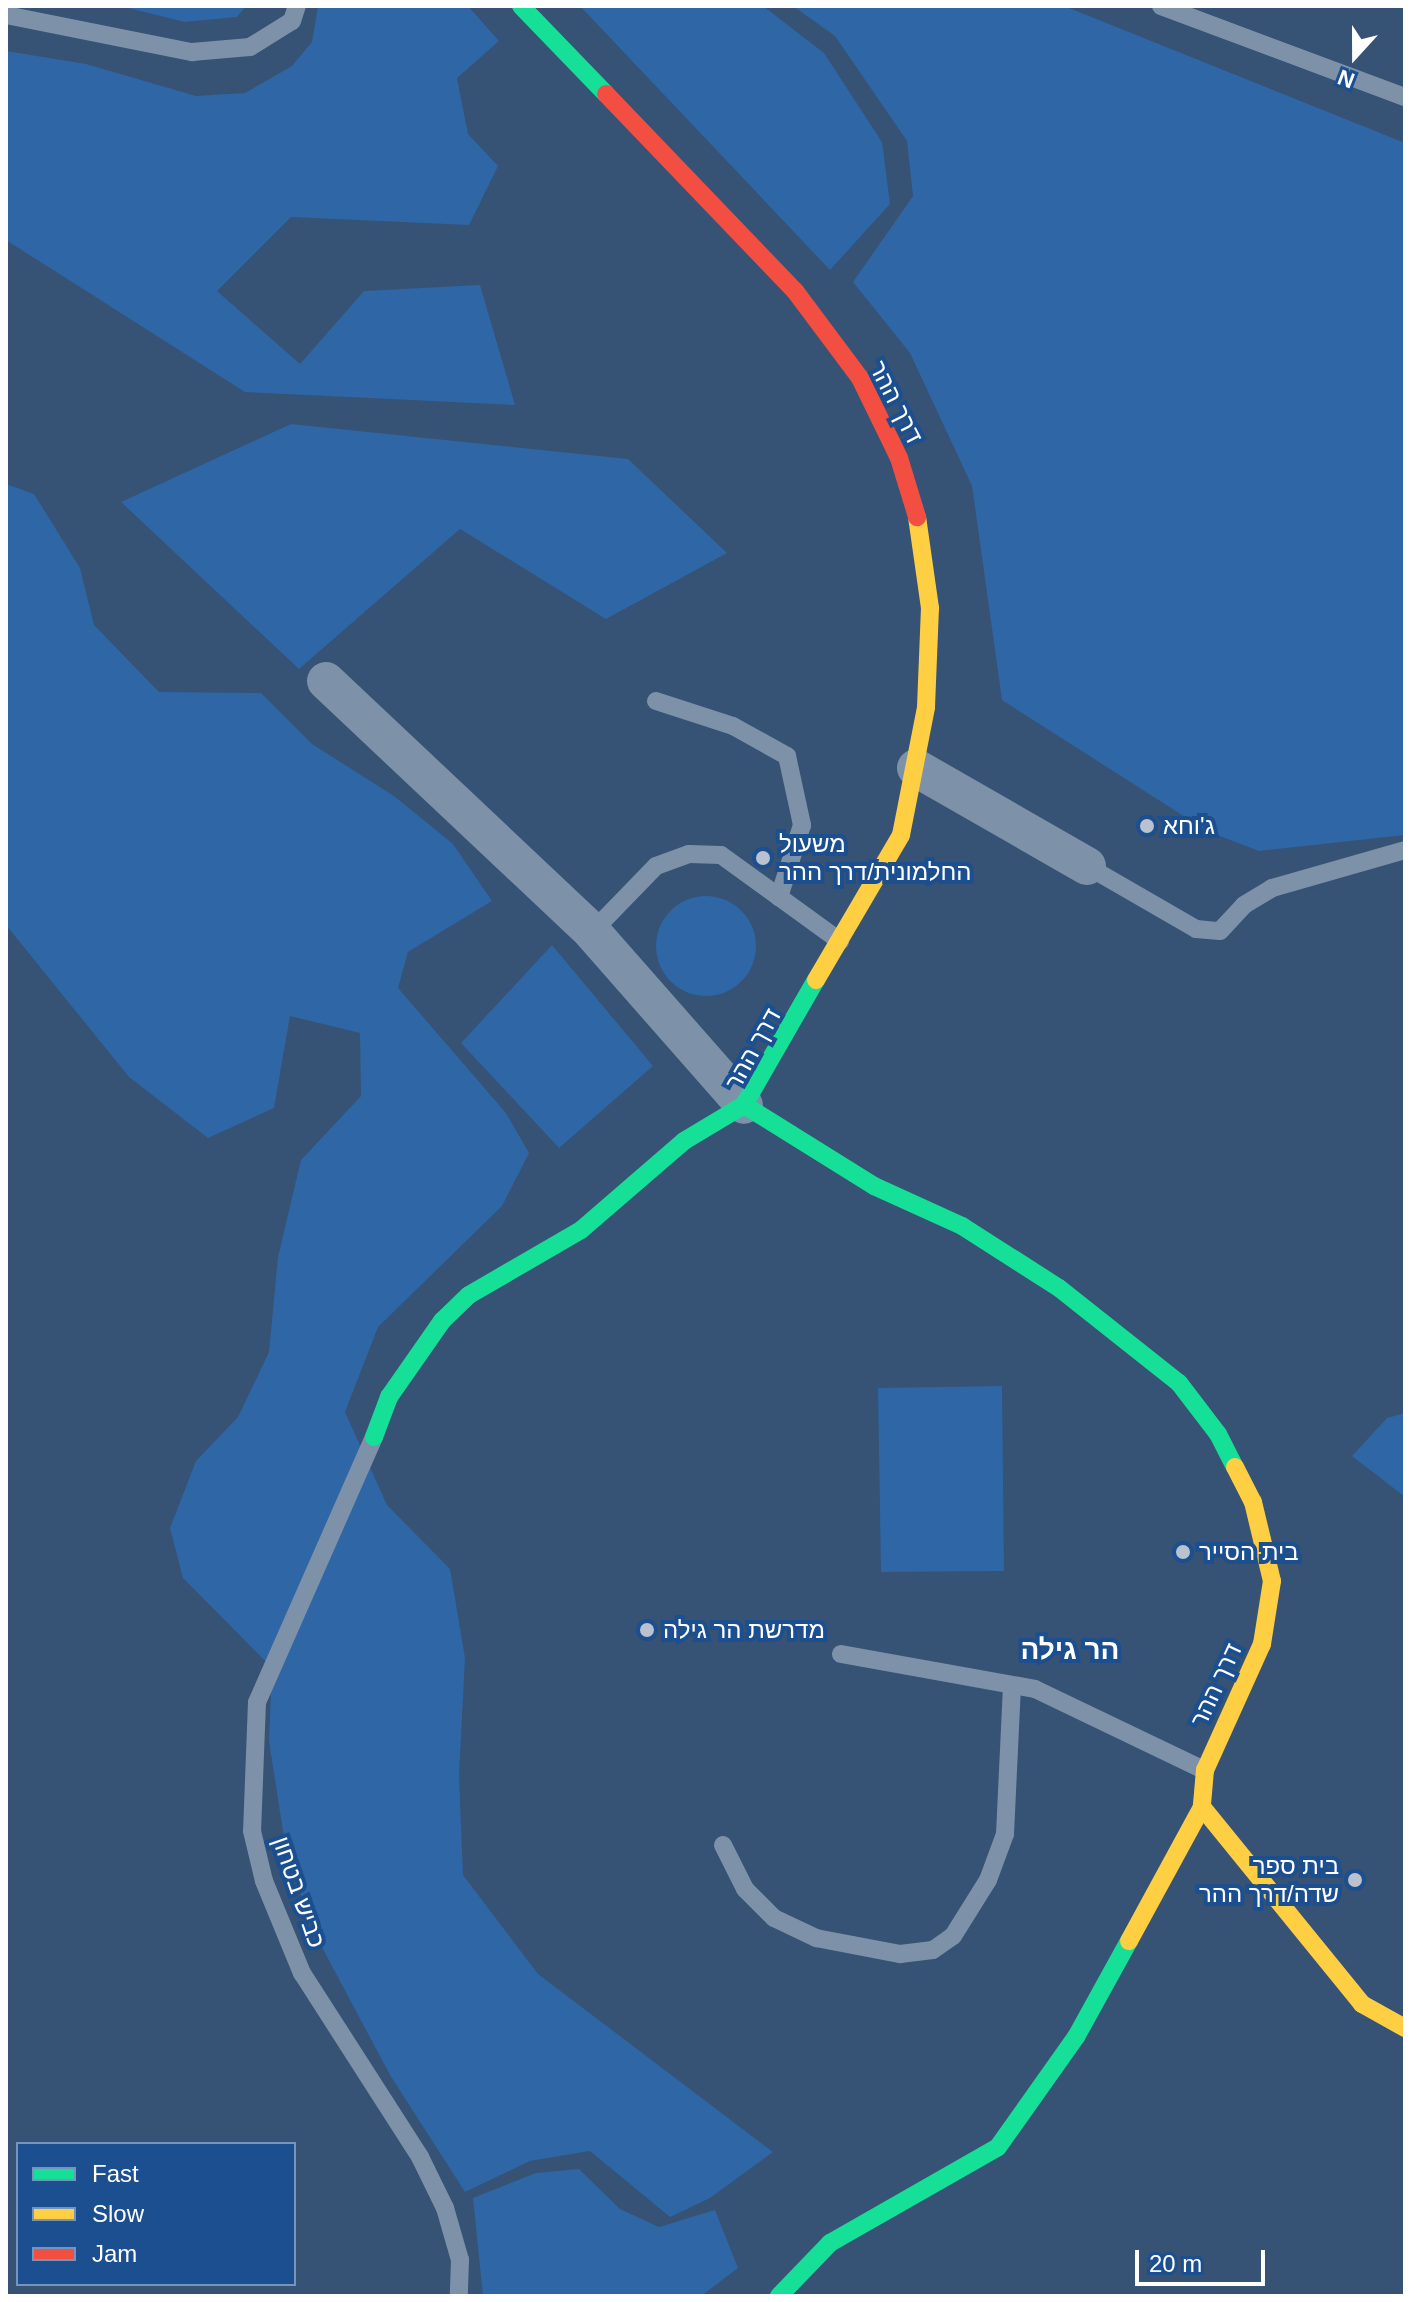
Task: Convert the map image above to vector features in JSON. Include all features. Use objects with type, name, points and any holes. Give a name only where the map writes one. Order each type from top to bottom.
[{"type":"street","name":"דרך ההר","points":[[521,6],[795,291],[860,378],[899,458],[921,531],[930,608],[926,707],[901,835],[842,943],[744,1105],[874,1186],[962,1226],[1059,1288],[1179,1383],[1218,1434],[1253,1502],[1272,1581],[1262,1644],[1205,1770],[1202,1807]]},
{"type":"street","points":[[326,681],[592,932],[744,1105],[684,1141],[581,1230],[469,1295],[442,1321],[389,1397],[374,1437]]},
{"type":"street","points":[[916,768],[1087,866]]},
{"type":"street","points":[[779,2296],[830,2243],[887,2206],[998,2147],[1076,2037],[1202,1807],[1362,2004],[1405,2028]]},
{"type":"lane","points":[[6,15],[192,52],[250,47],[292,21],[297,6]]},
{"type":"lane","points":[[1161,6],[1405,97]]},
{"type":"lane","points":[[656,701],[733,726],[787,756],[802,825],[779,897]]},
{"type":"lane","points":[[1087,866],[1196,929],[1220,931],[1244,905],[1272,888],[1405,850]]},
{"type":"lane","points":[[592,932],[656,866],[689,854],[721,855],[842,943]]},
{"type":"lane","name":"כביש בטחון","points":[[374,1437],[257,1702],[252,1831],[264,1881],[302,1973],[420,2157],[445,2208],[460,2260],[459,2296]]},
{"type":"lane","points":[[841,1654],[1012,1686],[1067,1702],[1205,1770]]},
{"type":"lane","points":[[723,1845],[745,1889],[774,1918],[816,1938],[900,1954],[933,1950],[953,1936],[974,1902],[1005,1834],[1012,1686]]},
{"type":"shaded area","points":[[120,6],[246,6],[237,17],[185,22]]},
{"type":"shaded area","points":[[318,6],[468,6],[499,41],[457,78],[468,134],[498,166],[469,225],[291,217],[217,291],[300,364],[364,291],[480,285],[515,405],[245,392],[6,240],[6,51],[86,64],[196,96],[245,93],[292,66],[312,42]]},
{"type":"shaded area","points":[[580,6],[763,6],[824,53],[882,142],[890,204],[830,270]]},
{"type":"shaded area","points":[[793,6],[1064,6],[1405,143],[1405,835],[1259,851],[1207,831],[1002,700],[972,486],[910,353],[853,282],[913,196],[907,141],[835,36]]},
{"type":"shaded area","points":[[291,424],[628,459],[727,553],[606,619],[460,529],[299,669],[121,502]]},
{"type":"shaded area","points":[[6,484],[34,494],[80,568],[94,625],[159,692],[261,693],[312,744],[394,796],[453,844],[492,901],[408,952],[398,988],[506,1113],[529,1153],[502,1206],[378,1327],[345,1412],[387,1505],[450,1569],[465,1658],[459,1775],[463,1875],[538,1974],[773,2152],[710,2198],[670,2217],[590,2151],[530,2161],[465,2192],[390,2075],[308,1921],[283,1831],[269,1741],[272,1668],[183,1578],[170,1528],[196,1461],[238,1417],[269,1352],[278,1257],[301,1160],[361,1096],[360,1033],[290,1016],[274,1108],[208,1138],[129,1077],[6,925]]},
{"type":"shaded area","points":[[706,896],[725,900],[741,911],[752,927],[756,946],[752,965],[741,981],[725,992],[706,996],[687,992],[671,981],[660,965],[656,946],[660,927],[671,911],[687,900]]},
{"type":"shaded area","points":[[552,945],[653,1066],[559,1148],[461,1043]]},
{"type":"shaded area","points":[[1002,1386],[1004,1571],[881,1572],[878,1388]]},
{"type":"shaded area","points":[[1405,1413],[1405,1497],[1352,1456],[1387,1418]]},
{"type":"shaded area","points":[[579,2169],[620,2209],[659,2227],[715,2210],[738,2268],[701,2296],[483,2296],[473,2198],[536,2173]]},
{"type":"traffic: fast","points":[[521,6],[606,94]]},
{"type":"traffic: fast","points":[[374,1437],[389,1397],[442,1321],[469,1295],[581,1230],[684,1141],[744,1105],[816,980]]},
{"type":"traffic: fast","points":[[744,1105],[874,1186],[962,1226],[1059,1288],[1179,1383],[1218,1434],[1235,1467]]},
{"type":"traffic: fast","points":[[779,2296],[830,2243],[998,2147],[1076,2037],[1129,1941]]},
{"type":"traffic: slow","points":[[816,980],[901,835],[926,707],[930,608],[917,517]]},
{"type":"traffic: slow","points":[[1235,1467],[1253,1502],[1272,1581],[1262,1644],[1205,1770],[1202,1807],[1362,2004],[1405,2028]]},
{"type":"traffic: slow","points":[[1129,1941],[1202,1807]]},
{"type":"traffic: jam","points":[[606,94],[795,291],[860,378],[899,458],[917,517]]},
{"type":"place","name":"ג'וחא","points":[[1147,826]]},
{"type":"place","name":"משעול החלמונית/דרך ההר","points":[[763,858]]},
{"type":"place","name":"בית הסייר","points":[[1183,1552]]},
{"type":"place","name":"מדרשת הר גילה","points":[[647,1630]]},
{"type":"place","name":"בית ספר שדה/דרך ההר","points":[[1355,1880]]},
{"type":"district","name":"הר גילה","points":[[1070,1650]]}]
